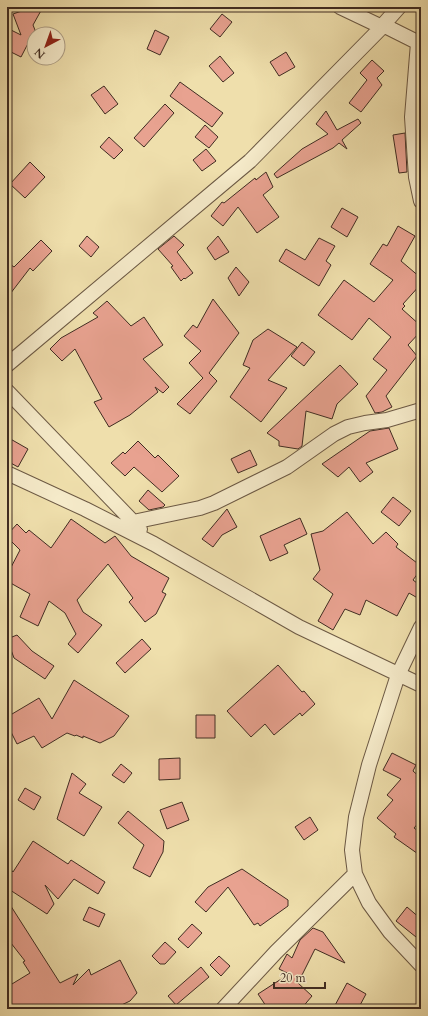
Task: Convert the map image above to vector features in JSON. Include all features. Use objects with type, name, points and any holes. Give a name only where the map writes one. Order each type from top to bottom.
[{"type":"street","points":[[340,7],[420,43],[412,117],[416,177],[421,201]]},
{"type":"street","points":[[7,364],[250,161],[383,26],[399,7]]},
{"type":"street","points":[[7,391],[154,544]]},
{"type":"street","points":[[134,522],[214,504],[287,467],[334,434],[348,427],[387,420],[421,410]]},
{"type":"street","points":[[7,473],[85,509],[154,544],[299,627],[421,685]]},
{"type":"street","points":[[421,627],[398,675],[369,765],[356,816],[352,850],[355,874],[369,903],[390,932],[421,965]]},
{"type":"street","points":[[223,1009],[276,952],[355,874]]},
{"type":"building","points":[[33,7],[43,7],[33,26],[26,26],[26,47],[21,57],[7,50],[7,28],[21,35],[13,14]]},
{"type":"building","points":[[222,14],[232,22],[220,37],[210,29]]},
{"type":"building","points":[[155,30],[169,37],[160,55],[147,49]]},
{"type":"building","points":[[286,52],[295,67],[279,76],[270,62]]},
{"type":"building","points":[[220,56],[234,73],[223,82],[209,66]]},
{"type":"building","points":[[372,60],[384,71],[377,78],[382,85],[361,112],[349,103],[367,80],[360,73]]},
{"type":"building","points":[[180,82],[223,113],[212,127],[170,96]]},
{"type":"building","points":[[104,86],[118,104],[105,114],[91,95]]},
{"type":"building","points":[[165,104],[174,113],[144,147],[134,138]]},
{"type":"building","points":[[326,111],[337,130],[358,119],[361,123],[342,140],[347,149],[339,143],[333,148],[277,178],[274,174],[302,149],[328,134],[316,124]]},
{"type":"building","points":[[205,125],[218,137],[209,148],[195,137]]},
{"type":"building","points":[[405,133],[407,172],[399,173],[393,135]]},
{"type":"building","points":[[109,137],[123,150],[114,159],[100,147]]},
{"type":"building","points":[[206,149],[216,161],[202,171],[193,160]]},
{"type":"building","points":[[30,162],[45,177],[25,198],[10,184]]},
{"type":"building","points":[[266,172],[273,187],[263,195],[279,217],[257,233],[238,207],[223,226],[211,216],[222,202],[224,203],[255,178],[256,180]]},
{"type":"building","points":[[342,208],[358,217],[347,237],[331,227]]},
{"type":"building","points":[[398,226],[415,236],[401,261],[421,278],[421,284],[403,304],[405,306],[402,309],[421,326],[421,331],[408,345],[417,356],[386,396],[392,407],[382,412],[375,413],[366,396],[387,370],[373,359],[391,337],[369,318],[352,340],[318,315],[344,280],[374,302],[393,280],[370,264],[383,244],[387,246]]},
{"type":"building","points":[[87,236],[99,247],[91,257],[79,246]]},
{"type":"building","points":[[174,236],[184,245],[177,252],[193,273],[181,281],[171,267],[173,266],[158,249]]},
{"type":"building","points":[[218,236],[229,252],[215,260],[207,248]]},
{"type":"building","points":[[319,238],[335,246],[326,261],[331,265],[319,286],[279,261],[286,249],[305,260]]},
{"type":"building","points":[[41,240],[52,251],[33,271],[30,268],[7,298],[7,262],[14,267]]},
{"type":"building","points":[[236,267],[249,282],[239,296],[228,278]]},
{"type":"building","points":[[213,299],[239,333],[209,373],[217,381],[190,414],[177,404],[203,378],[189,363],[201,351],[184,336],[193,325],[197,328]]},
{"type":"building","points":[[107,301],[131,326],[144,317],[163,345],[143,359],[169,387],[163,393],[155,387],[158,392],[130,415],[109,427],[94,402],[102,399],[75,349],[62,361],[50,349],[61,338],[98,317],[93,313]]},
{"type":"building","points":[[268,329],[297,347],[268,380],[287,388],[261,422],[230,397],[250,368],[243,365],[253,340]]},
{"type":"building","points":[[302,342],[315,352],[304,366],[291,356]]},
{"type":"building","points":[[340,365],[358,384],[337,404],[332,419],[306,411],[302,446],[298,449],[279,446],[279,441],[267,433]]},
{"type":"building","points":[[389,428],[398,449],[366,463],[373,472],[360,482],[349,467],[338,477],[322,464],[370,431]]},
{"type":"building","points":[[7,437],[28,449],[18,467],[7,461]]},
{"type":"building","points":[[138,441],[155,458],[158,455],[179,476],[162,492],[134,467],[125,476],[111,463],[123,452],[125,454]]},
{"type":"building","points":[[250,450],[257,465],[238,473],[231,459]]},
{"type":"building","points":[[148,490],[165,505],[163,507],[149,510],[139,501]]},
{"type":"building","points":[[393,497],[411,511],[399,526],[381,512]]},
{"type":"building","points":[[227,509],[237,527],[222,535],[213,547],[202,539]]},
{"type":"building","points":[[347,512],[373,544],[386,532],[398,544],[396,547],[421,566],[421,569],[413,580],[421,586],[421,600],[409,593],[397,616],[366,600],[360,615],[345,609],[333,630],[318,621],[333,594],[313,579],[320,570],[311,534],[323,531]]},
{"type":"building","points":[[300,518],[307,534],[284,545],[288,553],[270,561],[260,536]]},
{"type":"building","points":[[71,519],[105,543],[115,536],[131,556],[169,578],[162,592],[166,594],[156,614],[145,622],[129,602],[133,598],[108,564],[77,600],[83,612],[102,625],[78,653],[68,644],[76,634],[65,613],[49,601],[38,626],[20,617],[30,594],[7,581],[7,575],[20,550],[7,537],[7,535],[17,524],[26,533],[29,530],[51,548]]},
{"type":"building","points":[[17,635],[32,651],[54,666],[45,679],[14,658],[7,639]]},
{"type":"building","points":[[142,639],[151,649],[125,673],[116,663]]},
{"type":"building","points":[[278,665],[315,704],[302,716],[300,713],[274,735],[265,724],[251,737],[227,711]]},
{"type":"building","points":[[74,680],[129,716],[114,736],[100,743],[83,736],[83,738],[67,733],[42,748],[34,736],[17,744],[7,724],[7,717],[39,698],[52,719]]},
{"type":"building","points":[[196,715],[215,715],[215,738],[196,738]]},
{"type":"building","points":[[392,753],[416,765],[413,771],[421,778],[421,820],[414,828],[421,833],[421,856],[394,837],[396,834],[377,818],[393,800],[387,795],[401,779],[383,770]]},
{"type":"building","points":[[180,758],[180,779],[159,780],[159,759]]},
{"type":"building","points":[[121,764],[132,773],[124,783],[112,775]]},
{"type":"building","points":[[72,773],[86,784],[79,793],[102,807],[84,836],[57,819]]},
{"type":"building","points":[[25,788],[41,797],[34,810],[18,800]]},
{"type":"building","points":[[182,802],[189,820],[167,829],[160,810]]},
{"type":"building","points":[[128,811],[164,841],[163,852],[150,877],[133,868],[144,845],[118,823]]},
{"type":"building","points":[[310,817],[318,830],[304,840],[295,827]]},
{"type":"building","points":[[33,841],[68,864],[71,860],[105,882],[98,894],[74,879],[58,899],[45,885],[54,904],[47,914],[7,888],[7,865],[13,872]]},
{"type":"building","points":[[242,869],[288,900],[288,906],[260,926],[258,923],[254,925],[228,887],[206,912],[195,902],[208,887]]},
{"type":"building","points":[[7,900],[60,983],[78,974],[73,985],[89,969],[91,975],[120,960],[137,993],[130,1001],[113,1009],[14,1009],[7,997],[7,987],[30,973],[23,962],[25,961],[7,938]]},
{"type":"building","points":[[89,907],[105,914],[99,927],[83,920]]},
{"type":"building","points":[[407,907],[421,919],[421,941],[396,921]]},
{"type":"building","points":[[192,924],[202,933],[188,948],[178,939]]},
{"type":"building","points":[[313,928],[323,932],[345,963],[315,949],[298,983],[312,996],[301,1009],[268,1009],[258,994],[289,974],[279,969],[287,954],[292,958],[300,940]]},
{"type":"building","points":[[165,942],[176,952],[165,964],[160,964],[152,956]]},
{"type":"building","points":[[219,956],[230,966],[221,976],[210,965]]},
{"type":"building","points":[[201,967],[209,977],[176,1005],[168,996]]},
{"type":"building","points":[[347,983],[366,994],[358,1009],[333,1009]]}]
